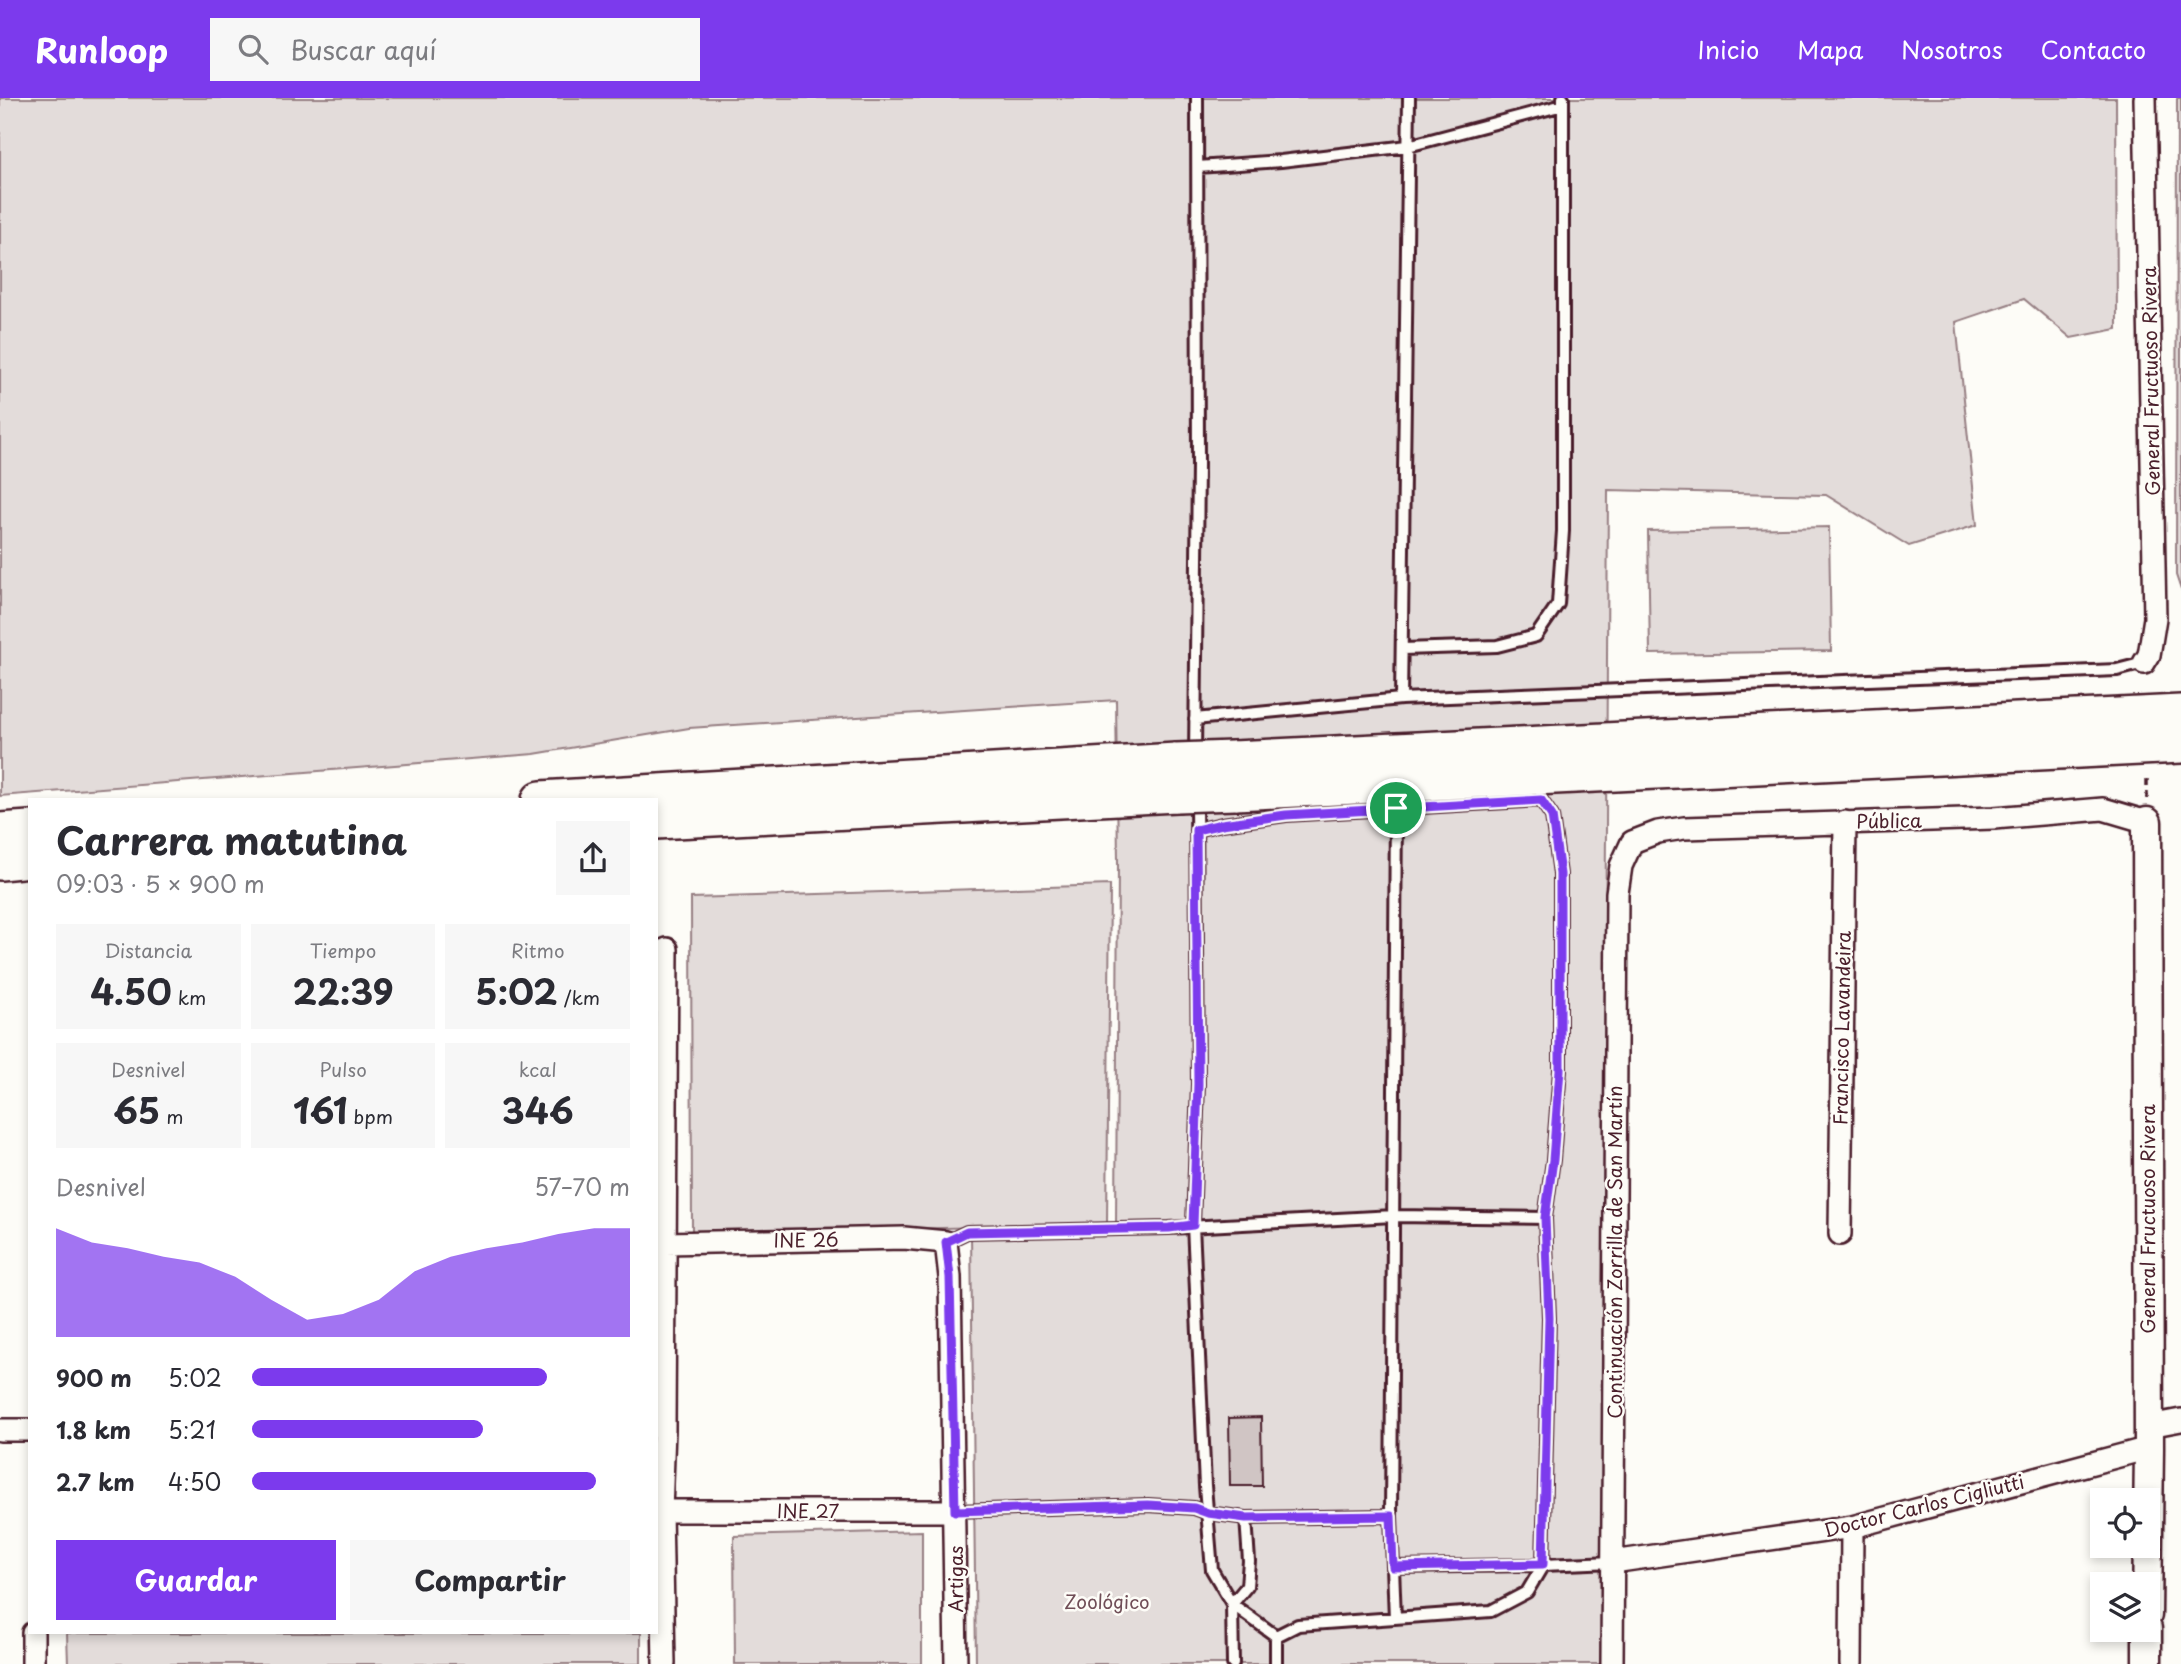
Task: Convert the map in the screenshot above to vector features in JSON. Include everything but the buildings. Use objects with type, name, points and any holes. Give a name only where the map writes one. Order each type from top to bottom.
[{"type":"highway","points":[[599,798],[1234,775],[2181,714]]},
{"type":"highway","points":[[1234,775],[2181,744]]},
{"type":"highway","points":[[658,820],[1176,778]]},
{"type":"highway","points":[[0,832],[28,830]]},
{"type":"highway","points":[[0,861],[28,858]]},
{"type":"street","name":"General Fructuoso Rivera","points":[[2144,663],[2149,655],[2155,618],[2145,98]]},
{"type":"street","name":"Pública","points":[[1632,842],[1658,832],[1685,828],[1994,818],[2103,810],[2147,822]]},
{"type":"street","name":"Francisco Lavandeira","points":[[1840,1234],[1845,822]]},
{"type":"street","name":"General Fructuoso Rivera","points":[[2147,822],[2147,1572]]},
{"type":"street","name":"Continuación Zorrilla de San Martín","points":[[1612,1664],[1617,893],[1621,866],[1632,842]]},
{"type":"street","points":[[664,1664],[660,1430],[666,1243],[661,1085],[667,949]]},
{"type":"street","name":"INE 26","points":[[666,1243],[904,1238],[946,1242]]},
{"type":"street","name":"Artigas","points":[[946,1242],[950,1277],[956,1664]]},
{"type":"street","name":"Doctor Carlos Cigliutti","points":[[1613,1562],[1852,1527],[2149,1437],[2181,1420]]},
{"type":"street","points":[[0,1430],[28,1430]]},
{"type":"street","name":"INE 27","points":[[661,1511],[955,1511]]},
{"type":"street","points":[[1851,1664],[1852,1527]]},
{"type":"street","points":[[33,1634],[33,1664]]},
{"type":"street","points":[[2147,1642],[2147,1664]]},
{"type":"lane","points":[[1197,98],[1198,464],[1195,719],[1198,1084],[1193,1225],[1212,1570],[1232,1604],[1276,1636]]},
{"type":"lane","points":[[1401,699],[1409,98]]},
{"type":"lane","points":[[1198,167],[1281,161],[1408,146],[1563,102],[1563,531],[1558,604],[1536,636],[1497,646],[1403,649]]},
{"type":"lane","points":[[1195,719],[1401,699],[2117,670],[2144,663]]},
{"type":"lane","points":[[1196,830],[1286,815],[1541,800],[1552,816],[1560,874],[1560,1070],[1553,1160],[1545,1218],[1549,1318],[1543,1564],[1527,1592],[1491,1611],[1298,1625],[1276,1636]]},
{"type":"lane","points":[[1395,1618],[1391,1516],[1396,808]]},
{"type":"lane","points":[[946,1242],[967,1232],[1169,1228],[1394,1216],[1545,1218]]},
{"type":"lane","points":[[955,1511],[1148,1505],[1194,1508],[1208,1513],[1246,1518],[1391,1516]]},
{"type":"lane","points":[[1234,1664],[1232,1604],[1247,1586],[1250,1560],[1246,1518]]},
{"type":"lane","points":[[1393,1567],[1613,1562]]},
{"type":"lane","points":[[1276,1636],[1276,1664]]},
{"type":"green space","name":"Zoológico","points":[[0,98],[2116,98],[2117,329],[2071,338],[2024,299],[1956,322],[1977,525],[1909,546],[1826,495],[1608,490],[1601,1664],[976,1664],[971,1233],[1116,1228],[1116,700],[689,728],[534,754],[0,796]]},
{"type":"green space","points":[[2177,98],[2181,98],[2181,590],[2176,575]]},
{"type":"green space","points":[[1829,527],[1831,651],[1650,654],[1648,531]]},
{"type":"green space","points":[[1110,885],[1107,1224],[692,1234],[691,898]]},
{"type":"green space","points":[[922,1531],[922,1664],[735,1664],[734,1536]]},
{"type":"green space","points":[[67,1634],[641,1634],[641,1664],[68,1664]]},
{"type":"route","points":[[1541,800],[1552,816],[1560,874],[1560,1070],[1553,1160],[1545,1218],[1549,1318],[1543,1564],[1393,1567],[1391,1516],[1246,1518],[1208,1513],[1194,1508],[1148,1505],[955,1511],[950,1277],[946,1242],[967,1232],[1169,1228],[1193,1225],[1198,1084],[1196,830],[1286,815],[1396,808],[1541,800]]}]
